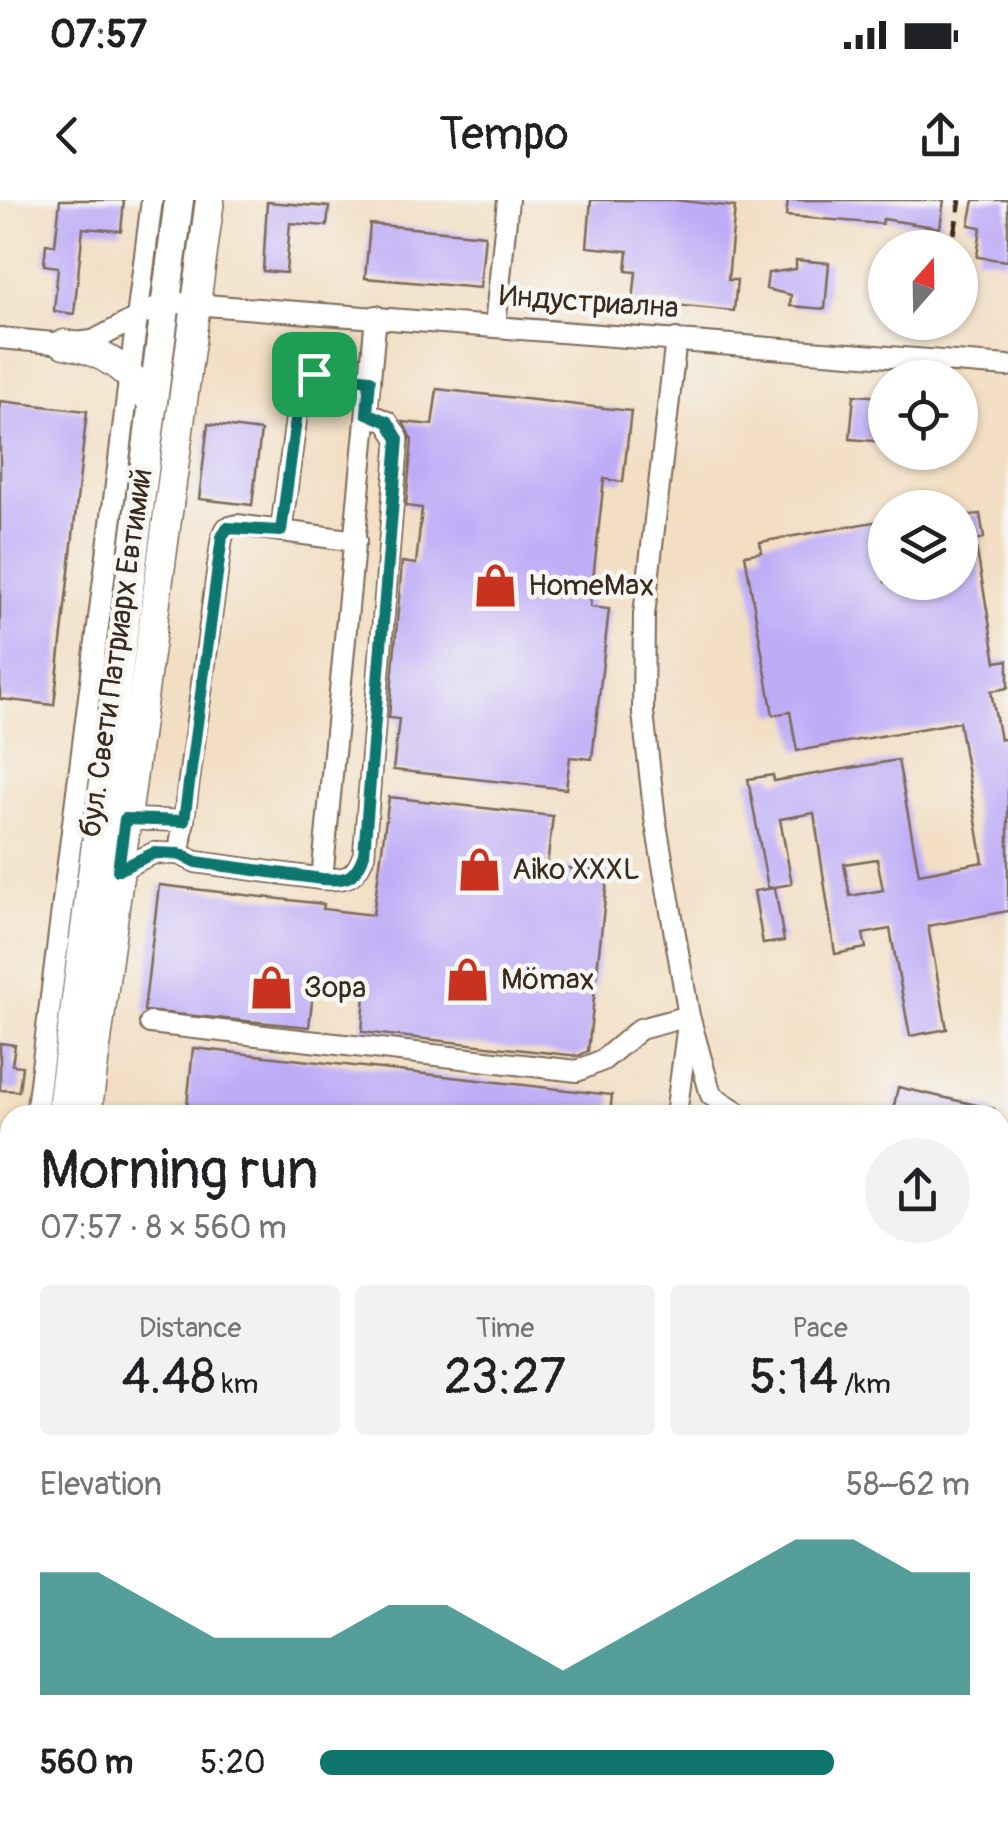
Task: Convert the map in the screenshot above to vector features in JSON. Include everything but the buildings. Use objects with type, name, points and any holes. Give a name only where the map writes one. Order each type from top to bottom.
[{"type":"main road","name":"бул. Свети Патриарх Евтимий","points":[[62,1105],[179,200]]},
{"type":"main road","name":"бул. Свети Патриарх Евтимий","points":[[88,1105],[210,200]]},
{"type":"main road","points":[[64,344],[106,356],[130,376],[153,405]]},
{"type":"street","points":[[37,1105],[152,200]]},
{"type":"street","points":[[495,326],[508,200]]},
{"type":"street","points":[[0,338],[64,344],[106,336],[166,302]]},
{"type":"street","name":"Индустриална","points":[[166,302],[1008,366]]},
{"type":"street","points":[[322,879],[376,316]]},
{"type":"street","points":[[676,338],[644,614],[643,713],[655,818],[688,1016],[711,1095],[726,1105]]},
{"type":"street","points":[[281,531],[300,390],[306,379],[314,374],[370,380]]},
{"type":"street","points":[[118,870],[154,853],[322,879],[346,880],[358,871],[364,854],[398,439],[388,422],[367,413]]},
{"type":"street","points":[[179,854],[222,537],[227,528],[237,525],[356,541]]},
{"type":"street","points":[[125,819],[184,821]]},
{"type":"street","points":[[150,1023],[576,1072],[603,1060],[640,1029],[688,1016]]},
{"type":"street","points":[[677,1105],[688,1016]]},
{"type":"railway","points":[[955,230],[960,200]]},
{"type":"place","name":"HomeMax","points":[[495,585]]},
{"type":"place","name":"Aiko XXXL","points":[[479,869]]},
{"type":"place","name":"Mömax","points":[[468,979]]},
{"type":"place","name":"Зора","points":[[271,987]]},
{"type":"route","points":[[314,374],[370,380],[367,413],[388,422],[398,439],[364,854],[358,871],[346,880],[322,879],[154,853],[118,870],[125,819],[184,821],[222,537],[227,528],[237,525],[281,531],[300,390],[314,374]]}]
